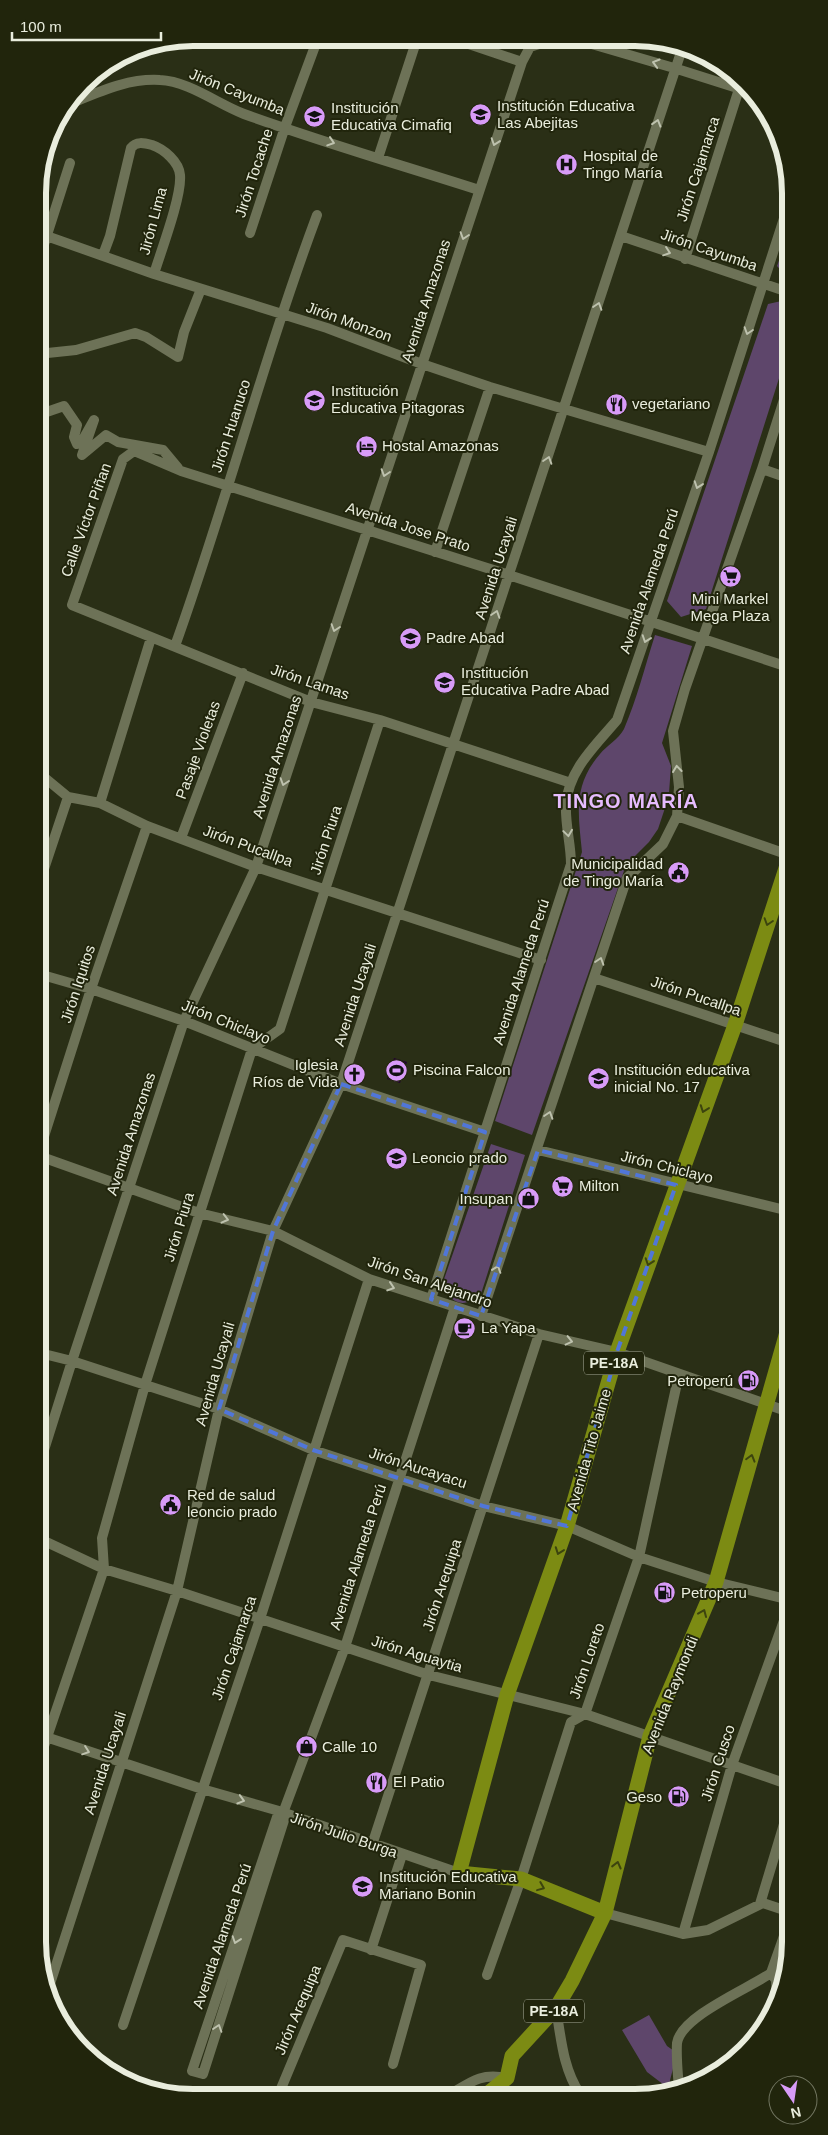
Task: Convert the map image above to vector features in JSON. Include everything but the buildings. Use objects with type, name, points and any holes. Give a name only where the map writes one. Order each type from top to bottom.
[{"type":"highway","name":"Avenida Tito Jaime","points":[[459,1873],[507,1695],[567,1526],[617,1352],[735,1025],[782,879]]},
{"type":"highway","name":"Avenida Raymondi","points":[[507,2078],[512,2056],[556,2008],[572,1981],[605,1913],[650,1736],[716,1582],[781,1351]]},
{"type":"highway","name":"Jirón Julio Burga","points":[[459,1873],[521,1879],[605,1913]]},
{"type":"highway","points":[[493,2089],[507,2078]]},
{"type":"street","points":[[378,158],[415,46]]},
{"type":"street","points":[[476,46],[522,62]]},
{"type":"street","name":"Avenida Amazonas","points":[[46,1436],[184,1021],[256,867],[479,190],[529,46]]},
{"type":"street","points":[[599,46],[739,89]]},
{"type":"street","name":"Jirón Tocache","points":[[250,233],[285,127],[315,47]]},
{"type":"street","name":"Avenida Ucayali","points":[[51,1979],[177,1591],[219,1409],[273,1231],[342,1084],[679,53]]},
{"type":"street","name":"Jirón Cayumba","points":[[80,100],[123,83],[136,80],[163,80],[176,83],[242,113],[479,190]]},
{"type":"street","name":"Jirón Cajamarca","points":[[685,258],[739,89]]},
{"type":"street","name":"Jirón Lima","points":[[103,255],[110,236],[129,153],[134,145],[142,143],[157,147],[172,159],[180,176],[178,195],[154,274]]},
{"type":"street","points":[[47,222],[70,163]]},
{"type":"street","name":"Jirón Huanuco","points":[[175,646],[317,215]]},
{"type":"street","name":"Avenida Alameda Perú","points":[[431,1299],[572,864],[566,811],[571,783],[588,753],[617,720],[709,452],[782,225]]},
{"type":"street","name":"Jirón Cayumba","points":[[621,236],[782,290]]},
{"type":"street","name":"Jirón Monzon","points":[[47,237],[154,274],[327,328],[422,364],[490,387],[709,452]]},
{"type":"street","points":[[47,353],[76,350],[135,333],[146,336],[178,357],[184,332],[201,289]]},
{"type":"street","points":[[435,552],[490,387]]},
{"type":"street","points":[[47,412],[64,406],[78,425],[74,437],[77,444],[81,443],[94,420],[82,455],[106,435],[118,442],[163,450],[181,471]]},
{"type":"street","points":[[481,1316],[538,1150],[627,878],[663,844],[676,816],[679,787],[673,731],[782,406]]},
{"type":"street","name":"Avenida Jose Prato","points":[[134,451],[181,471],[509,575],[782,665]]},
{"type":"street","name":"Calle Víctor Piñan","points":[[72,605],[123,459],[134,451]]},
{"type":"street","points":[[762,469],[782,476]]},
{"type":"street","name":"Jirón Lamas","points":[[72,605],[310,702],[380,720],[571,783]]},
{"type":"street","points":[[100,803],[151,638]]},
{"type":"street","name":"Pasaje Violetas","points":[[181,838],[243,674]]},
{"type":"street","name":"Jirón Piura","points":[[46,1730],[104,1569],[102,1538],[199,1213],[252,1049],[280,1029],[380,720]]},
{"type":"street","name":"Jirón Pucallpa","points":[[47,779],[68,797],[100,803],[147,826],[256,867],[541,960]]},
{"type":"street","points":[[47,861],[68,797]]},
{"type":"street","points":[[676,816],[782,853]]},
{"type":"street","name":"Jirón Iquitos","points":[[46,1129],[91,989],[147,826]]},
{"type":"street","name":"Jirón Chiclayo","points":[[47,976],[91,989],[184,1021],[342,1084],[485,1132]]},
{"type":"street","name":"Jirón Pucallpa","points":[[594,978],[782,1041]]},
{"type":"street","name":"Jirón Chiclayo","points":[[538,1150],[781,1209]]},
{"type":"street","name":"Jirón San Alejandro","points":[[46,1159],[199,1213],[273,1231],[369,1279],[539,1334],[617,1352],[781,1409]]},
{"type":"street","name":"Jirón Cajamarca","points":[[123,2025],[260,1619],[369,1279]]},
{"type":"street","name":"Avenida Alameda Perú","points":[[283,1813],[203,2074],[192,2071],[283,1813],[345,1647],[455,1307]]},
{"type":"street","name":"Jirón Arequipa","points":[[372,1845],[539,1334]]},
{"type":"street","name":"Jirón Aucayacu","points":[[46,1355],[72,1361],[219,1409],[313,1450],[483,1506],[567,1526],[640,1557],[716,1582],[781,1598]]},
{"type":"street","name":"Jirón Loreto","points":[[487,1975],[521,1879],[571,1722],[585,1714],[640,1557],[680,1374]]},
{"type":"street","name":"Jirón Aguaytia","points":[[46,1542],[104,1569],[177,1591],[429,1675],[585,1714],[781,1782]]},
{"type":"street","name":"Jirón Cusco","points":[[683,1934],[732,1765],[781,1628]]},
{"type":"street","name":"Jirón Julio Burga","points":[[46,1737],[202,1789],[283,1813],[372,1845],[459,1873]]},
{"type":"street","points":[[781,1834],[760,1904],[769,1904],[781,1909]]},
{"type":"street","points":[[393,2064],[421,1965],[370,1950],[402,1855]]},
{"type":"street","name":"Jirón Julio Burga","points":[[605,1913],[683,1934],[708,1930],[760,1904]]},
{"type":"street","name":"Jirón Arequipa","points":[[281,2089],[343,1940],[370,1950]]},
{"type":"street","points":[[679,2082],[677,2042],[681,2034],[694,2019],[709,2009],[777,1978]]},
{"type":"street","points":[[556,2008],[566,2064],[572,2082],[577,2089]]},
{"type":"street","points":[[459,2089],[485,2076],[493,2075],[507,2078]]},
{"type":"highlighted area","points":[[341,1084],[485,1132],[431,1299],[481,1316],[538,1150],[676,1185],[617,1352],[567,1526],[483,1506],[313,1450],[219,1409],[273,1231]]},
{"type":"shaded area","points":[[782,252],[782,271],[777,266]]},
{"type":"shaded area","points":[[782,301],[782,369],[706,609],[681,617],[667,601],[768,304]]},
{"type":"shaded area","points":[[655,635],[692,646],[662,743],[671,766],[669,793],[658,829],[649,842],[626,865],[532,1135],[495,1121],[582,852],[579,825],[581,788],[591,766],[624,729]]},
{"type":"shaded area","name":"Piscina Falcon","points":[[394,1058],[407,1062],[400,1083],[387,1079]]},
{"type":"shaded area","points":[[491,1144],[525,1155],[481,1294],[469,1302],[458,1302],[449,1296],[443,1282]]},
{"type":"shaded area","points":[[649,2015],[667,2046],[677,2053],[669,2085],[665,2086],[647,2072],[622,2030]]},
{"type":"place","name":"Institución Educativa Las Abejitas","points":[[481,115]]},
{"type":"place","name":"Institución Educativa Cimafiq","points":[[315,117]]},
{"type":"place","name":"Hospital de Tingo María","points":[[567,165]]},
{"type":"place","name":"Institución Educativa Pitagoras","points":[[315,400]]},
{"type":"place","name":"vegetariano","points":[[616,404]]},
{"type":"place","name":"Hostal Amazonas","points":[[366,446]]},
{"type":"place","name":"Mini Markel Mega Plaza","points":[[730,576]]},
{"type":"place","name":"Padre Abad","points":[[410,638]]},
{"type":"place","name":"Institución Educativa Padre Abad","points":[[445,682]]},
{"type":"place","name":"Municipalidad de Tingo María","points":[[679,873]]},
{"type":"place","name":"Piscina Falcon","points":[[397,1070]]},
{"type":"place","name":"Iglesia Ríos de Vida","points":[[354,1074]]},
{"type":"place","name":"Institución educativa inicial No. 17","points":[[598,1079]]},
{"type":"place","name":"Leoncio prado","points":[[396,1158]]},
{"type":"place","name":"Milton","points":[[563,1186]]},
{"type":"place","name":"Insupan","points":[[529,1199]]},
{"type":"place","name":"La Yapa","points":[[465,1328]]},
{"type":"place","name":"Petroperú","points":[[749,1381]]},
{"type":"place","name":"Red de salud leoncio prado","points":[[171,1504]]},
{"type":"place","name":"Petroperu","points":[[665,1593]]},
{"type":"place","name":"Calle 10","points":[[306,1747]]},
{"type":"place","name":"El Patio","points":[[377,1782]]},
{"type":"place","name":"Geso","points":[[678,1797]]},
{"type":"place","name":"Institución Educativa Mariano Bonin","points":[[363,1886]]},
{"type":"district","name":"TINGO MARÍA","points":[[626,801]]}]
